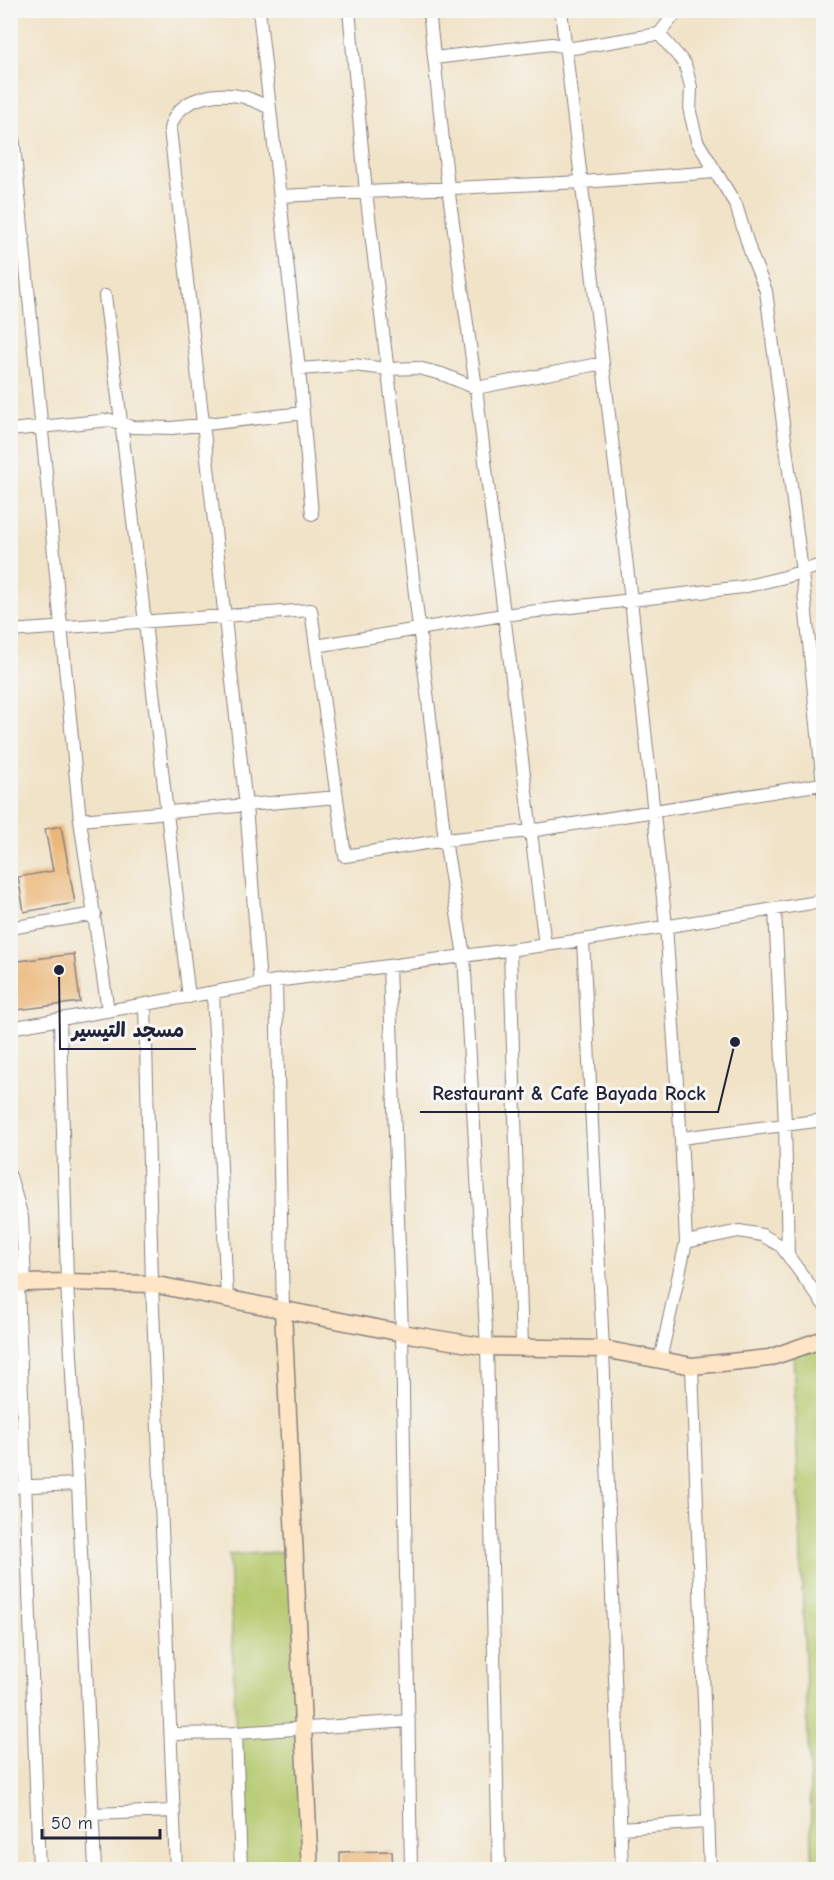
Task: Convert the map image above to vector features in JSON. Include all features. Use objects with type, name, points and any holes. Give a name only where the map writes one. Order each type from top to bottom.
[{"type":"main road","points":[[18,1284],[66,1282],[152,1284],[283,1311],[488,1347],[603,1349],[692,1366],[769,1358],[824,1339]]},
{"type":"main road","points":[[283,1311],[310,1869]]},
{"type":"street","points":[[259,10],[299,369],[312,514]]},
{"type":"street","points":[[349,10],[366,192],[445,840],[464,956],[488,1347],[499,1869]]},
{"type":"street","points":[[429,10],[448,188],[476,388],[545,945]]},
{"type":"street","points":[[561,10],[631,600],[666,926],[686,1242],[660,1360]]},
{"type":"street","points":[[434,58],[552,44],[573,48],[659,34],[678,10]]},
{"type":"street","points":[[10,631],[311,610],[345,856],[445,840],[530,831],[654,810],[823,789],[802,572],[766,291],[751,254],[736,205],[697,141],[690,112],[691,87],[685,64],[659,34]]},
{"type":"street","points":[[260,984],[246,806],[170,129],[172,117],[182,106],[204,97],[225,94],[245,98],[270,108]]},
{"type":"street","points":[[10,104],[80,820],[108,1011]]},
{"type":"street","points":[[280,196],[582,182],[715,172]]},
{"type":"street","points":[[10,236],[24,237]]},
{"type":"street","points":[[105,296],[189,997]]},
{"type":"street","points":[[299,369],[353,365],[388,369],[418,368],[442,374],[476,388],[603,363]]},
{"type":"street","points":[[10,430],[110,420],[132,427],[172,428],[303,413]]},
{"type":"street","points":[[316,646],[503,615],[743,587],[824,564]]},
{"type":"street","points":[[80,820],[337,797]]},
{"type":"street","points":[[10,1028],[276,981],[583,940],[824,901]]},
{"type":"street","points":[[775,909],[785,1125],[788,1255]]},
{"type":"street","points":[[10,928],[95,914]]},
{"type":"street","points":[[583,940],[603,1349],[622,1869]]},
{"type":"street","points":[[510,950],[522,1347]]},
{"type":"street","points":[[389,966],[402,1333],[411,1869]]},
{"type":"street","points":[[276,981],[283,1311]]},
{"type":"street","points":[[213,992],[226,1299]]},
{"type":"street","points":[[145,1004],[152,1284],[176,1869]]},
{"type":"street","points":[[60,1020],[66,1282],[78,1484],[94,1869]]},
{"type":"street","points":[[681,1138],[824,1120]]},
{"type":"street","points":[[10,1176],[22,1217],[18,1284],[39,1869]]},
{"type":"street","points":[[686,1242],[739,1231],[762,1235],[781,1246],[824,1305]]},
{"type":"street","points":[[692,1366],[710,1869]]},
{"type":"street","points":[[10,1487],[78,1484]]},
{"type":"street","points":[[171,1734],[236,1733],[409,1721]]},
{"type":"street","points":[[236,1733],[241,1869]]},
{"type":"street","points":[[92,1814],[174,1811]]},
{"type":"street","points":[[621,1828],[707,1822]]},
{"type":"green space","points":[[823,1339],[823,1869],[813,1869],[793,1350]]},
{"type":"green space","points":[[294,1551],[309,1869],[241,1869],[229,1555]]},
{"type":"building","points":[[61,826],[75,903],[24,912],[18,877],[53,871],[45,829]]},
{"type":"building","points":[[74,954],[80,1002],[17,1010],[11,962]]},
{"type":"building","points":[[392,1851],[393,1869],[340,1869],[340,1852]]},
{"type":"place","name":"مسجد التيسير","points":[[59,970]]},
{"type":"place","name":"Restaurant & Cafe Bayada Rock","points":[[735,1042]]}]
